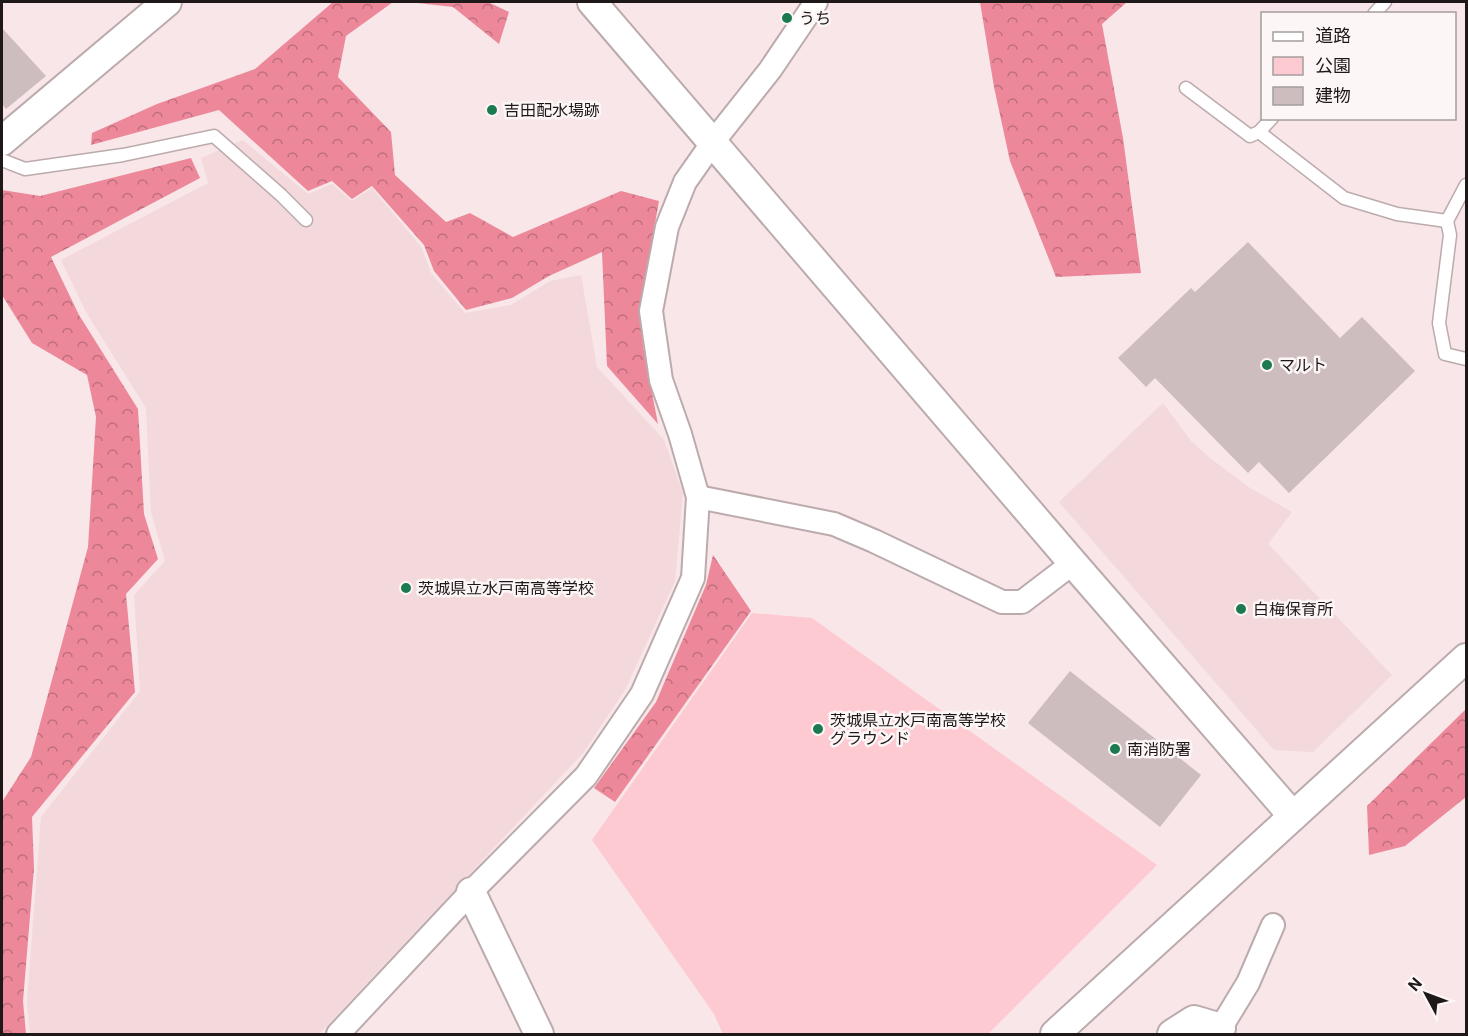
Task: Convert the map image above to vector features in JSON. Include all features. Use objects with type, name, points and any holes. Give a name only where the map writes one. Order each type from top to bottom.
[{"type":"street","points":[[2,141],[166,2]]},
{"type":"street","points":[[592,2],[1293,816]]},
{"type":"street","points":[[338,1035],[471,892],[585,776],[642,694],[693,578],[698,497],[662,381],[651,311],[667,227],[685,182],[713,142],[770,70],[816,2]]},
{"type":"street","points":[[698,497],[834,524],[1002,602],[1022,602],[1073,563]]},
{"type":"street","points":[[1054,1035],[1467,658]]},
{"type":"street","points":[[471,892],[539,1035]]},
{"type":"street","points":[[1172,1035],[1194,1020],[1219,1031],[1248,983],[1273,925]]},
{"type":"lane","points":[[1186,88],[1250,136],[1259,132],[1270,120]]},
{"type":"lane","points":[[1259,132],[1344,198],[1396,214],[1447,221]]},
{"type":"lane","points":[[2,160],[25,169],[123,155],[214,136],[282,195],[306,220]]},
{"type":"lane","points":[[1467,185],[1447,221],[1450,235],[1439,323],[1444,354],[1467,359]]},
{"type":"shaded area","name":"茨城県立水戸南高等学校","points":[[243,140],[308,194],[332,184],[352,201],[372,188],[422,248],[431,273],[465,313],[511,305],[550,281],[581,275],[597,367],[664,440],[683,493],[675,581],[626,688],[584,752],[319,1034],[30,1034],[27,1002],[41,817],[140,691],[134,595],[165,561],[151,512],[146,408],[86,312],[61,260],[208,183],[201,158]]},
{"type":"shaded area","name":"白梅保育所","points":[[1163,403],[1191,441],[1210,458],[1250,488],[1292,512],[1268,544],[1392,675],[1313,752],[1274,750],[1059,502]]},
{"type":"green space","points":[[333,2],[393,2],[346,36],[338,77],[391,132],[395,175],[446,222],[470,213],[513,237],[621,191],[659,201],[642,296],[643,346],[658,424],[607,366],[602,252],[549,276],[512,298],[466,310],[434,271],[424,245],[372,186],[352,199],[332,181],[308,191],[219,110],[91,145],[92,133],[157,104],[255,69]]},
{"type":"green space","points":[[409,2],[488,2],[509,12],[499,44],[453,7]]},
{"type":"green space","points":[[980,2],[1127,2],[1102,24],[1123,138],[1141,273],[1056,277],[1010,161],[994,87]]},
{"type":"green space","points":[[191,158],[200,178],[51,257],[79,315],[138,409],[144,514],[158,559],[126,594],[135,692],[32,817],[34,868],[23,1001],[26,1034],[2,1034],[2,802],[31,757],[88,547],[96,417],[87,375],[32,343],[2,295],[2,190],[40,196]]},
{"type":"green space","points":[[713,555],[751,611],[615,802],[594,788],[656,702],[706,585]]},
{"type":"green space","name":"茨城県立水戸南高等学校 グラウンド","points":[[752,613],[812,618],[1157,865],[988,1034],[723,1034],[714,1014],[592,840]]},
{"type":"green space","points":[[1466,709],[1466,797],[1405,846],[1369,855],[1367,806]]},
{"type":"building","points":[[2,28],[46,76],[6,109],[2,104]]},
{"type":"building","name":"マルト","points":[[1248,242],[1340,338],[1362,317],[1415,371],[1289,493],[1259,462],[1248,473],[1155,378],[1146,387],[1118,358],[1191,288],[1195,292]]},
{"type":"building","name":"南消防署","points":[[1070,671],[1201,775],[1160,827],[1028,723]]},
{"type":"place","name":"うち","points":[[787,18]]},
{"type":"place","name":"吉田配水場跡","points":[[492,110]]},
{"type":"place","name":"マルト","points":[[1267,365]]},
{"type":"place","name":"茨城県立水戸南高等学校","points":[[406,588]]},
{"type":"place","name":"白梅保育所","points":[[1241,609]]},
{"type":"place","name":"茨城県立水戸南高等学校 グラウンド","points":[[818,729]]},
{"type":"place","name":"南消防署","points":[[1115,749]]}]
